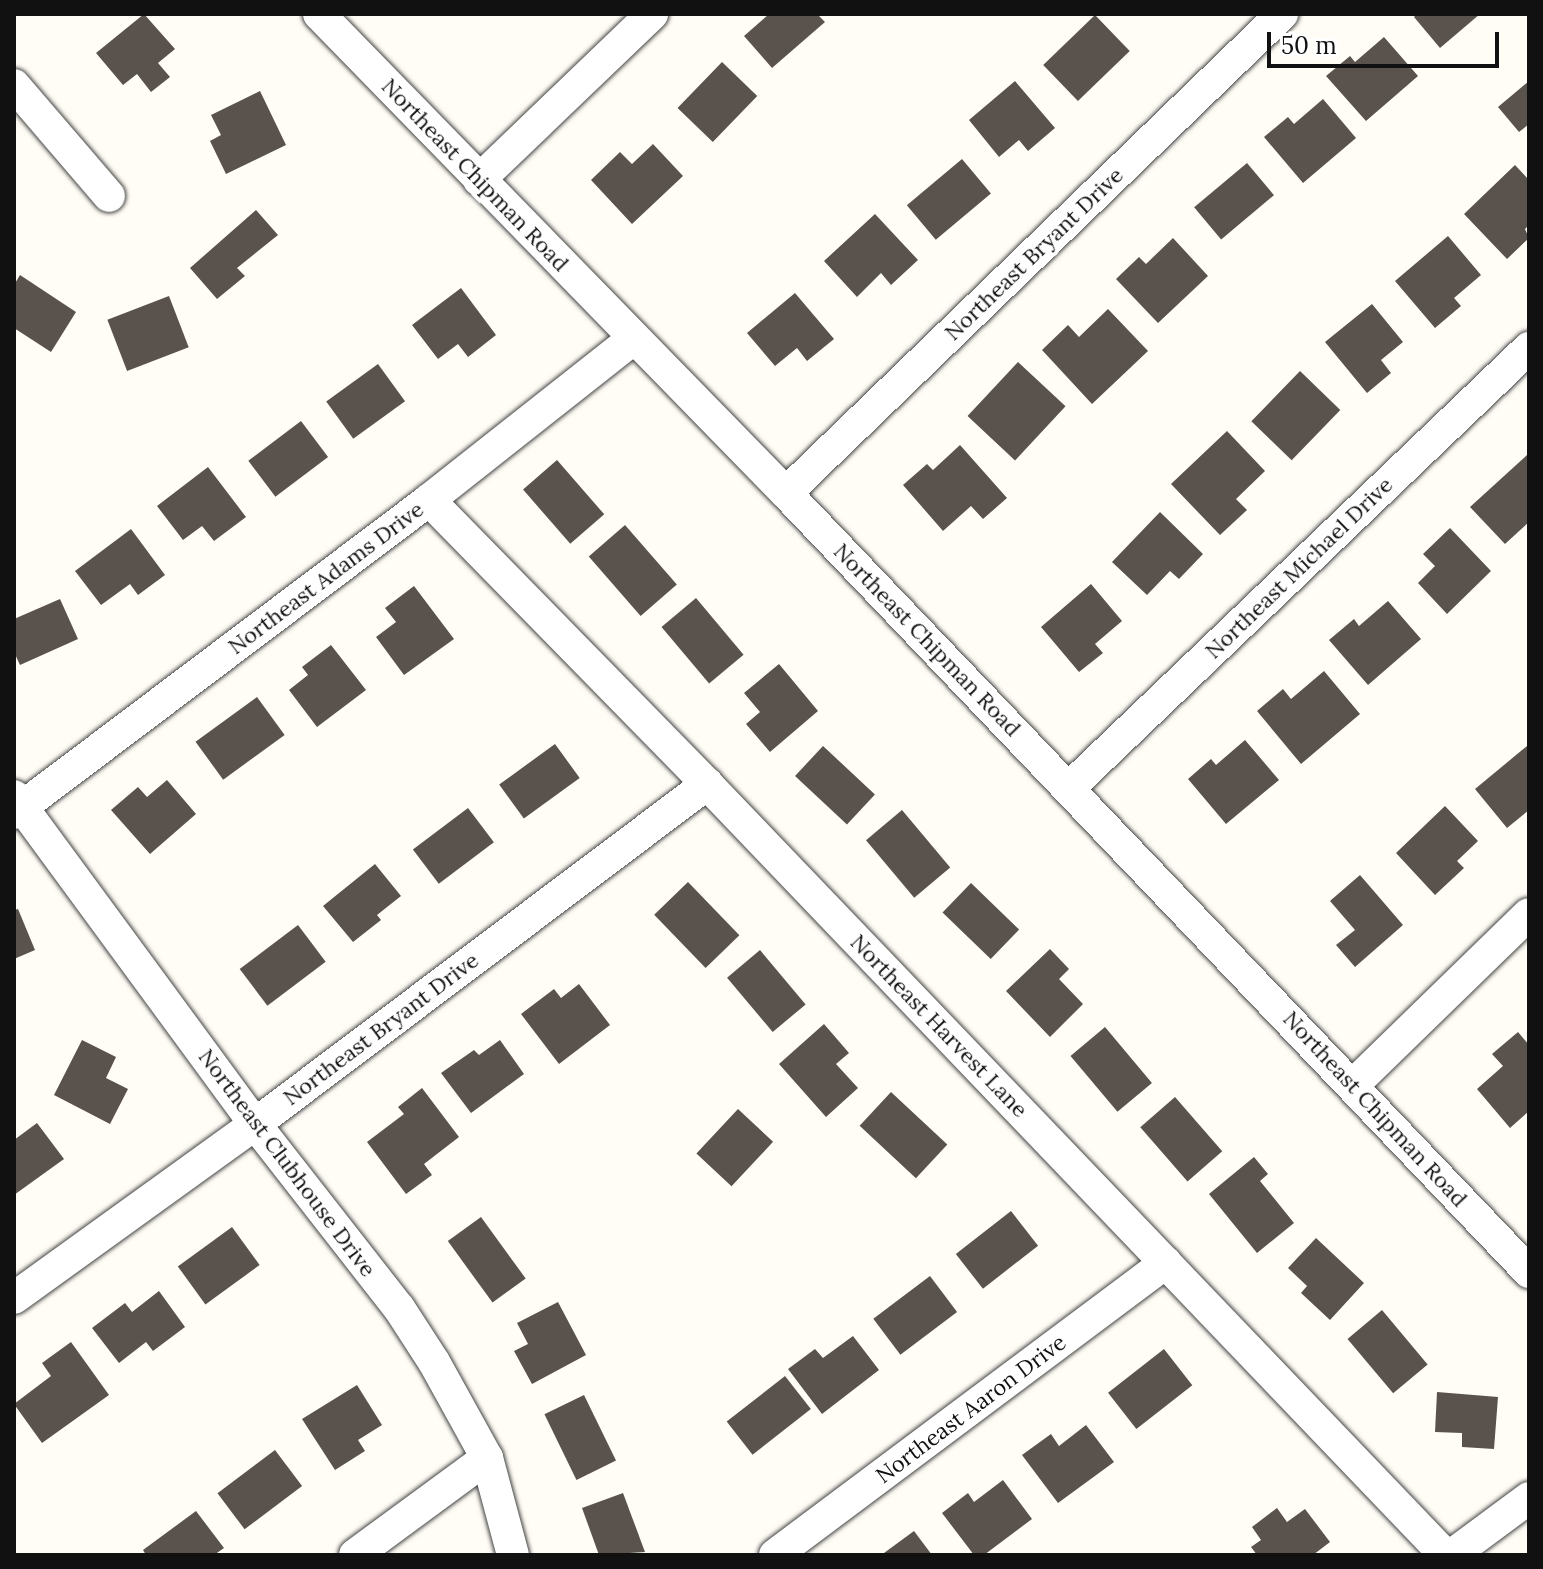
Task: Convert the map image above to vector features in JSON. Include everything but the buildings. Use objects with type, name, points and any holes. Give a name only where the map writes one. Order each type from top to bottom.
[{"type":"street","name":"Northeast Chipman Road","points":[[319,14],[786,493],[1529,1272]]},
{"type":"street","points":[[479,180],[652,14]]},
{"type":"street","name":"Northeast Bryant Drive","points":[[786,493],[1282,14]]},
{"type":"street","points":[[14,85],[109,196]]},
{"type":"street","name":"Northeast Adams Drive","points":[[17,805],[429,500],[634,338]]},
{"type":"street","name":"Northeast Michael Drive","points":[[1069,788],[1529,348]]},
{"type":"street","name":"Northeast Harvest Lane","points":[[429,500],[707,784],[1445,1555]]},
{"type":"street","name":"Northeast Bryant Drive","points":[[14,1298],[255,1124],[707,784]]},
{"type":"street","name":"Northeast Clubhouse Drive","points":[[17,805],[255,1124],[399,1308],[434,1362],[487,1458],[513,1555]]},
{"type":"street","points":[[1353,1085],[1529,914]]},
{"type":"street","name":"Northeast Aaron Drive","points":[[775,1555],[1166,1263]]},
{"type":"street","points":[[355,1555],[487,1458]]},
{"type":"street","points":[[1452,1555],[1529,1498]]}]
